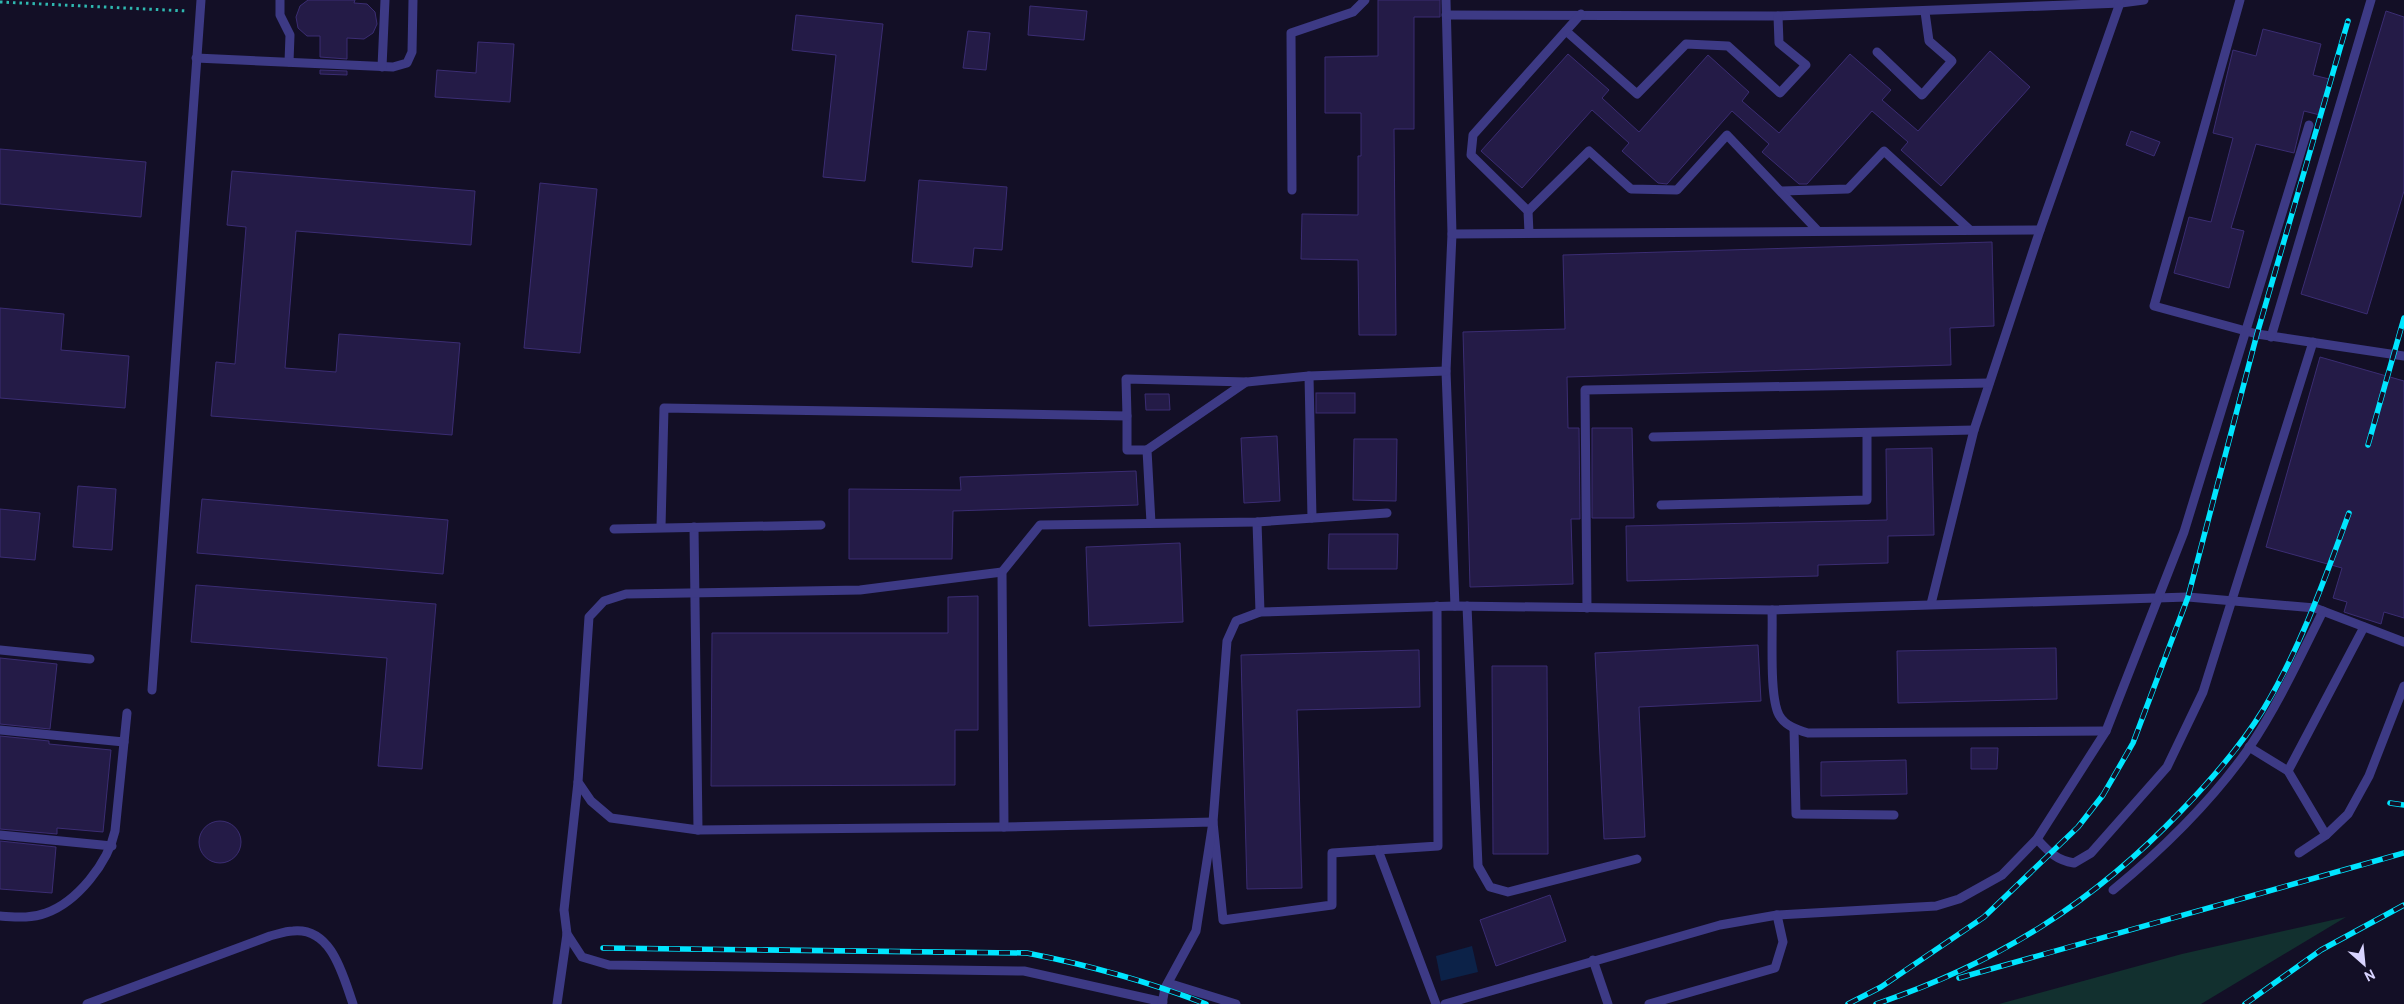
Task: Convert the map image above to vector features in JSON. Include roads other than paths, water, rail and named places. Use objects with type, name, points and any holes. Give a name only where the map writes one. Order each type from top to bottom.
[{"type":"lane","points":[[152,690],[200,0]]},
{"type":"lane","points":[[280,0],[280,15],[290,35],[289,62]]},
{"type":"lane","points":[[382,67],[386,0]]},
{"type":"lane","points":[[196,58],[393,67],[407,63],[412,52],[413,0]]},
{"type":"lane","points":[[1292,190],[1291,33],[1353,12],[1364,0]]},
{"type":"lane","points":[[1446,0],[1452,234],[1446,371],[1454,606]]},
{"type":"lane","points":[[1446,15],[1778,16],[1926,12],[2010,4],[2144,0]]},
{"type":"lane","points":[[2240,0],[2154,306],[2245,331],[2404,356]]},
{"type":"lane","points":[[2271,336],[2371,0]]},
{"type":"lane","points":[[1931,604],[1974,430],[2040,230],[2121,2]]},
{"type":"lane","points":[[1878,52],[1922,95],[1952,61],[1928,41],[1926,12]]},
{"type":"lane","points":[[1529,233],[1528,211],[1471,155],[1473,135],[1581,14]]},
{"type":"lane","points":[[1566,31],[1637,94],[1686,44],[1728,46],[1780,93],[1806,65],[1779,43],[1778,16]]},
{"type":"lane","points":[[1444,1004],[1720,925],[1777,915],[1936,906],[1959,899],[2002,875],[2037,839],[2106,731],[2184,532],[2309,125]]},
{"type":"lane","points":[[1528,211],[1589,152],[1631,190],[1677,190],[1727,135],[1818,231]]},
{"type":"lane","points":[[1782,191],[1848,189],[1884,150],[1970,230]]},
{"type":"lane","points":[[1452,234],[2040,230]]},
{"type":"lane","points":[[2037,839],[2050,854],[2060,861],[2074,863],[2090,853],[2167,766],[2203,692],[2313,342]]},
{"type":"lane","points":[[1247,382],[1148,450],[1127,450],[1126,379],[1247,382],[1308,376],[1446,371]]},
{"type":"lane","points":[[1308,376],[1312,518]]},
{"type":"lane","points":[[1587,608],[1585,390],[1989,384]]},
{"type":"lane","points":[[661,527],[664,408],[1127,416]]},
{"type":"lane","points":[[1653,437],[1974,430]]},
{"type":"lane","points":[[1660,505],[1868,500],[1867,433]]},
{"type":"lane","points":[[1148,450],[1151,523]]},
{"type":"lane","points":[[1004,828],[1002,572],[1040,525],[1257,522],[1387,513]]},
{"type":"lane","points":[[1257,522],[1260,612]]},
{"type":"lane","points":[[614,529],[821,525]]},
{"type":"lane","points":[[694,527],[698,830]]},
{"type":"lane","points":[[556,1004],[567,934],[564,910],[578,782],[589,617],[604,602],[626,594],[860,590],[1002,572]]},
{"type":"lane","points":[[567,934],[582,957],[609,965],[1024,971],[1163,1003],[1168,983],[1196,931],[1213,822],[1227,641],[1236,621],[1260,612],[1437,606],[1772,610],[2160,596],[2315,608],[2404,642]]},
{"type":"lane","points":[[1213,822],[1223,920],[1332,905],[1332,853],[1438,846],[1437,606]]},
{"type":"lane","points":[[1467,606],[1478,866],[1490,887],[1508,892],[1637,859]]},
{"type":"lane","points":[[1772,610],[1774,699],[1780,716],[1794,729],[1808,732],[2106,731]]},
{"type":"lane","points":[[2113,890],[2160,851],[2194,816],[2249,747],[2290,678],[2323,611]]},
{"type":"lane","points":[[2288,771],[2364,627]]},
{"type":"lane","points":[[0,650],[90,659]]},
{"type":"lane","points":[[2299,853],[2326,835],[2348,814],[2369,776],[2404,686]]},
{"type":"lane","points":[[0,916],[24,918],[36,916],[61,906],[92,877],[112,846],[127,713]]},
{"type":"lane","points":[[1794,729],[1796,814],[1894,814]]},
{"type":"lane","points":[[0,730],[124,742]]},
{"type":"lane","points":[[2249,747],[2288,771],[2326,835]]},
{"type":"lane","points":[[578,782],[591,801],[611,818],[698,830],[1004,828],[1213,822]]},
{"type":"lane","points":[[0,835],[112,846]]},
{"type":"lane","points":[[1378,850],[1436,1004]]},
{"type":"lane","points":[[1649,1004],[1776,968],[1783,942],[1777,915]]},
{"type":"lane","points":[[87,1004],[270,936],[295,930],[312,934],[328,945],[354,1004]]},
{"type":"lane","points":[[1594,960],[1608,1004]]},
{"type":"lane","points":[[1168,983],[1236,1004]]},
{"type":"water","points":[[1472,946],[1478,972],[1441,981],[1436,956]]},
{"type":"railway","points":[[1848,1004],[1881,987],[1984,917],[2078,827],[2103,795],[2133,743],[2188,597],[2257,334],[2348,21]]},
{"type":"railway","points":[[2368,445],[2404,318]]},
{"type":"railway","points":[[1876,1004],[1921,988],[1963,969],[2003,949],[2041,926],[2114,874],[2182,810],[2235,750],[2254,724],[2276,687],[2300,639],[2349,513]]},
{"type":"railway","points":[[2390,803],[2404,805]]},
{"type":"railway","points":[[1959,978],[2404,853]]},
{"type":"railway","points":[[2245,1004],[2321,950],[2404,905]]},
{"type":"railway","points":[[603,948],[1027,953],[1117,974],[1206,1004]]}]
